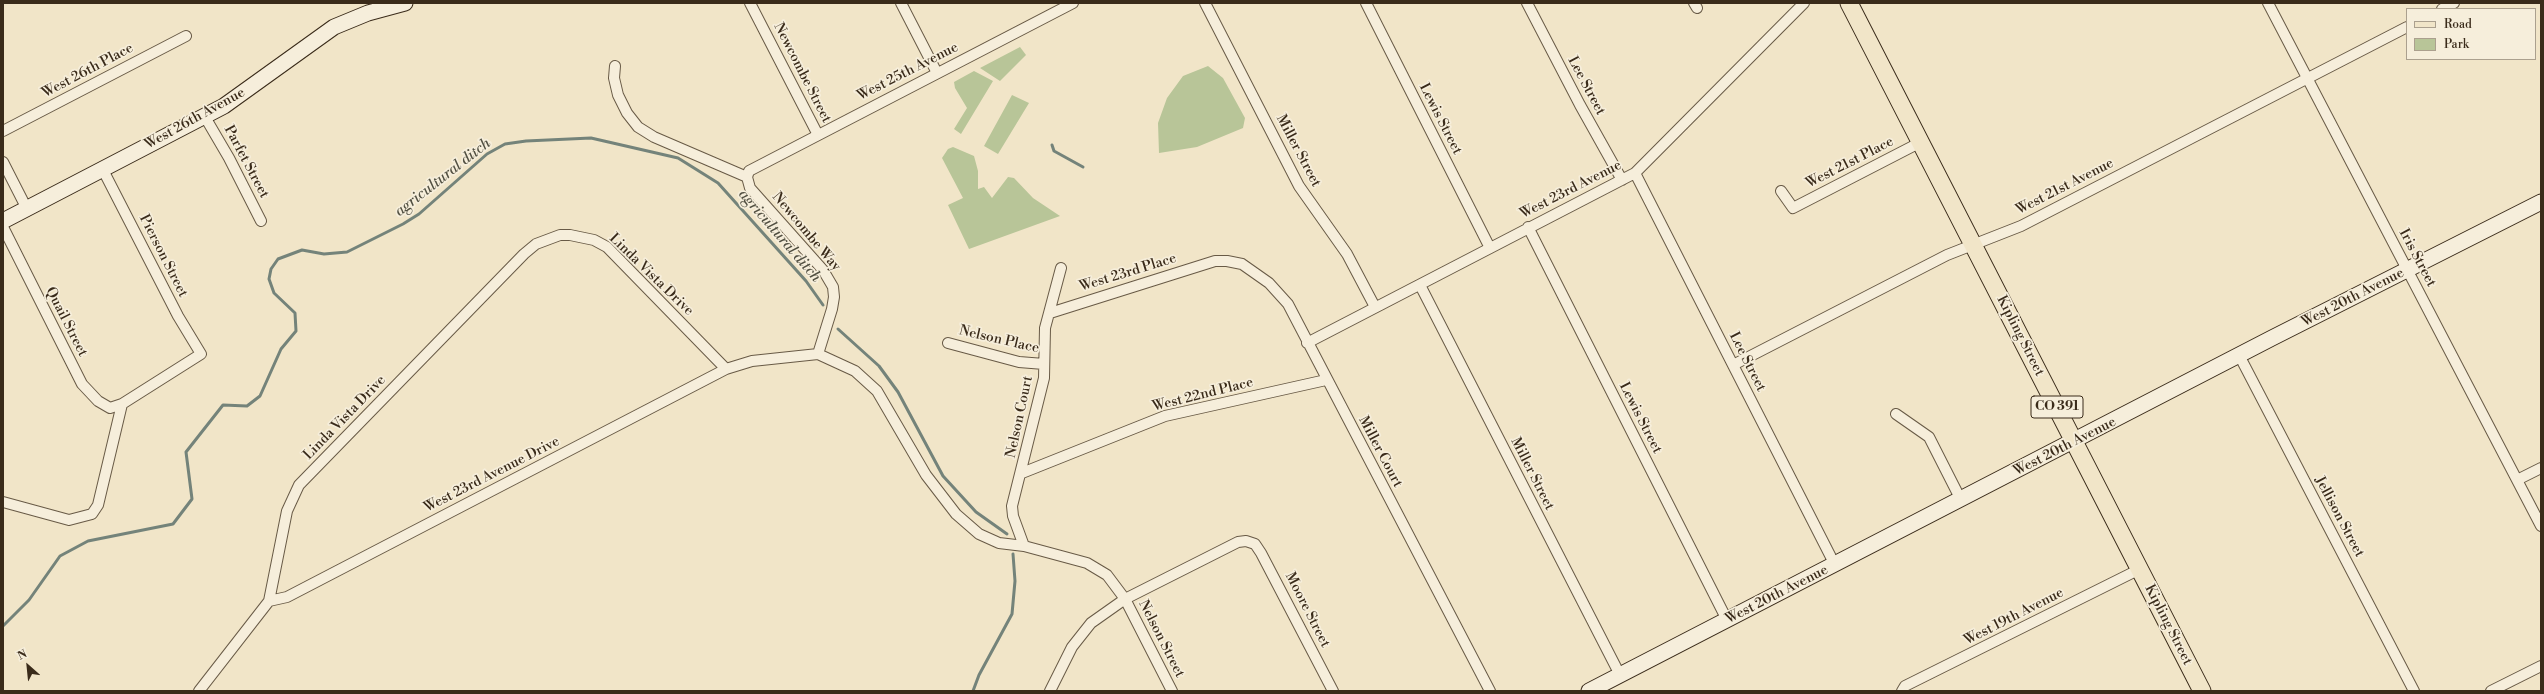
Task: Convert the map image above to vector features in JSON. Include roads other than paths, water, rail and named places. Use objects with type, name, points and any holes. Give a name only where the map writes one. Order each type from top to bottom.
[{"type":"main road","name":"Kipling Street","points":[[1849,3],[2202,691]]},
{"type":"street","name":"West 26th Avenue","points":[[3,221],[205,117],[240,96],[334,27],[368,13],[405,3]]},
{"type":"street","name":"Newcombe Street","points":[[750,3],[818,135]]},
{"type":"street","points":[[902,3],[937,73]]},
{"type":"street","name":"West 25th Avenue","points":[[747,177],[756,166],[937,73],[1055,7],[1074,3]]},
{"type":"street","name":"Miller Street","points":[[1205,3],[1299,186],[1347,254],[1375,307]]},
{"type":"street","name":"Lewis Street","points":[[1366,3],[1490,248]]},
{"type":"street","name":"Lee Street","points":[[1527,3],[1580,106],[1622,180]]},
{"type":"street","name":"West 23rd Avenue","points":[[1308,343],[1634,173],[1804,3]]},
{"type":"street","name":"Iris Street","points":[[2268,3],[2518,479],[2541,526]]},
{"type":"street","points":[[2444,8],[2454,3]]},
{"type":"street","name":"West 21st Avenue","points":[[1733,365],[1947,255],[2021,226],[2406,28]]},
{"type":"street","name":"West 26th Place","points":[[3,131],[186,36]]},
{"type":"street","points":[[615,66],[614,78],[618,95],[629,117],[638,127],[654,138],[747,177]]},
{"type":"street","name":"Parfet Street","points":[[205,117],[229,158],[261,221]]},
{"type":"street","name":"West 21st Place","points":[[1781,191],[1793,208],[1921,142]]},
{"type":"street","points":[[3,162],[27,209]]},
{"type":"street","name":"Pierson Street","points":[[103,170],[178,316],[201,354],[122,404]]},
{"type":"street","name":"Lee Street","points":[[1634,173],[1835,565]]},
{"type":"street","name":"Newcombe Way","points":[[747,177],[750,188],[823,270],[833,287],[834,297],[832,309],[818,354]]},
{"type":"street","name":"West 20th Avenue","points":[[1589,691],[1962,500],[2239,355],[2541,202]]},
{"type":"street","name":"Quail Street","points":[[3,227],[82,384],[98,401],[110,408],[122,404]]},
{"type":"street","name":"Lewis Street","points":[[1528,227],[1727,620]]},
{"type":"street","name":"Linda Vista Drive","points":[[199,691],[270,601],[287,511],[299,485],[518,259],[545,240],[570,235],[594,240],[607,247],[726,369]]},
{"type":"street","name":"Miller Court","points":[[1215,261],[1227,260],[1242,264],[1269,283],[1288,304],[1326,380],[1490,691]]},
{"type":"street","name":"West 23rd Place","points":[[1050,313],[1215,261]]},
{"type":"street","name":"Nelson Court","points":[[1024,546],[1013,516],[1012,506],[1022,473],[1044,378],[1045,328],[1061,268]]},
{"type":"street","name":"Miller Street","points":[[1420,285],[1620,675]]},
{"type":"street","name":"Nelson Place","points":[[948,343],[1019,362],[1044,364]]},
{"type":"street","points":[[726,369],[752,362],[818,354],[854,371],[877,391],[921,468],[943,499],[969,526],[990,541],[1024,546],[1087,563],[1107,575],[1125,599],[1091,623],[1072,647],[1050,691]]},
{"type":"street","name":"Jellison Street","points":[[2239,355],[2414,691]]},
{"type":"street","name":"West 23rd Avenue Drive","points":[[270,601],[287,597],[726,369]]},
{"type":"street","name":"West 22nd Place","points":[[1022,473],[1165,416],[1326,380]]},
{"type":"street","points":[[3,502],[69,520],[92,514],[98,505],[122,404]]},
{"type":"street","points":[[1896,414],[1929,438],[1962,500]]},
{"type":"street","points":[[2518,479],[2541,468]]},
{"type":"street","name":"Moore Street","points":[[1125,599],[1238,542],[1254,544],[1332,691]]},
{"type":"street","name":"West 19th Avenue","points":[[1902,691],[1906,686],[2140,569]]},
{"type":"street","name":"Nelson Street","points":[[1125,599],[1172,691]]},
{"type":"street","points":[[2491,691],[2541,666]]},
{"type":"waterway","name":"agricultural ditch","points":[[3,626],[29,600],[60,556],[88,541],[173,524],[192,499],[186,452],[223,405],[247,406],[260,396],[281,349],[296,331],[295,313],[274,293],[269,279],[271,269],[278,259],[302,250],[324,254],[347,252],[403,224],[419,214],[487,154],[505,144],[526,141],[591,138],[678,158],[718,183],[806,281],[823,305]]},
{"type":"waterway","points":[[1052,145],[1054,151],[1083,167]]},
{"type":"waterway","name":"agricultural ditch","points":[[838,329],[879,366],[898,392],[943,476],[976,512],[1007,534]]},
{"type":"waterway","name":"agricultural ditch","points":[[973,691],[979,675],[1012,614],[1015,581],[1013,554]]}]
